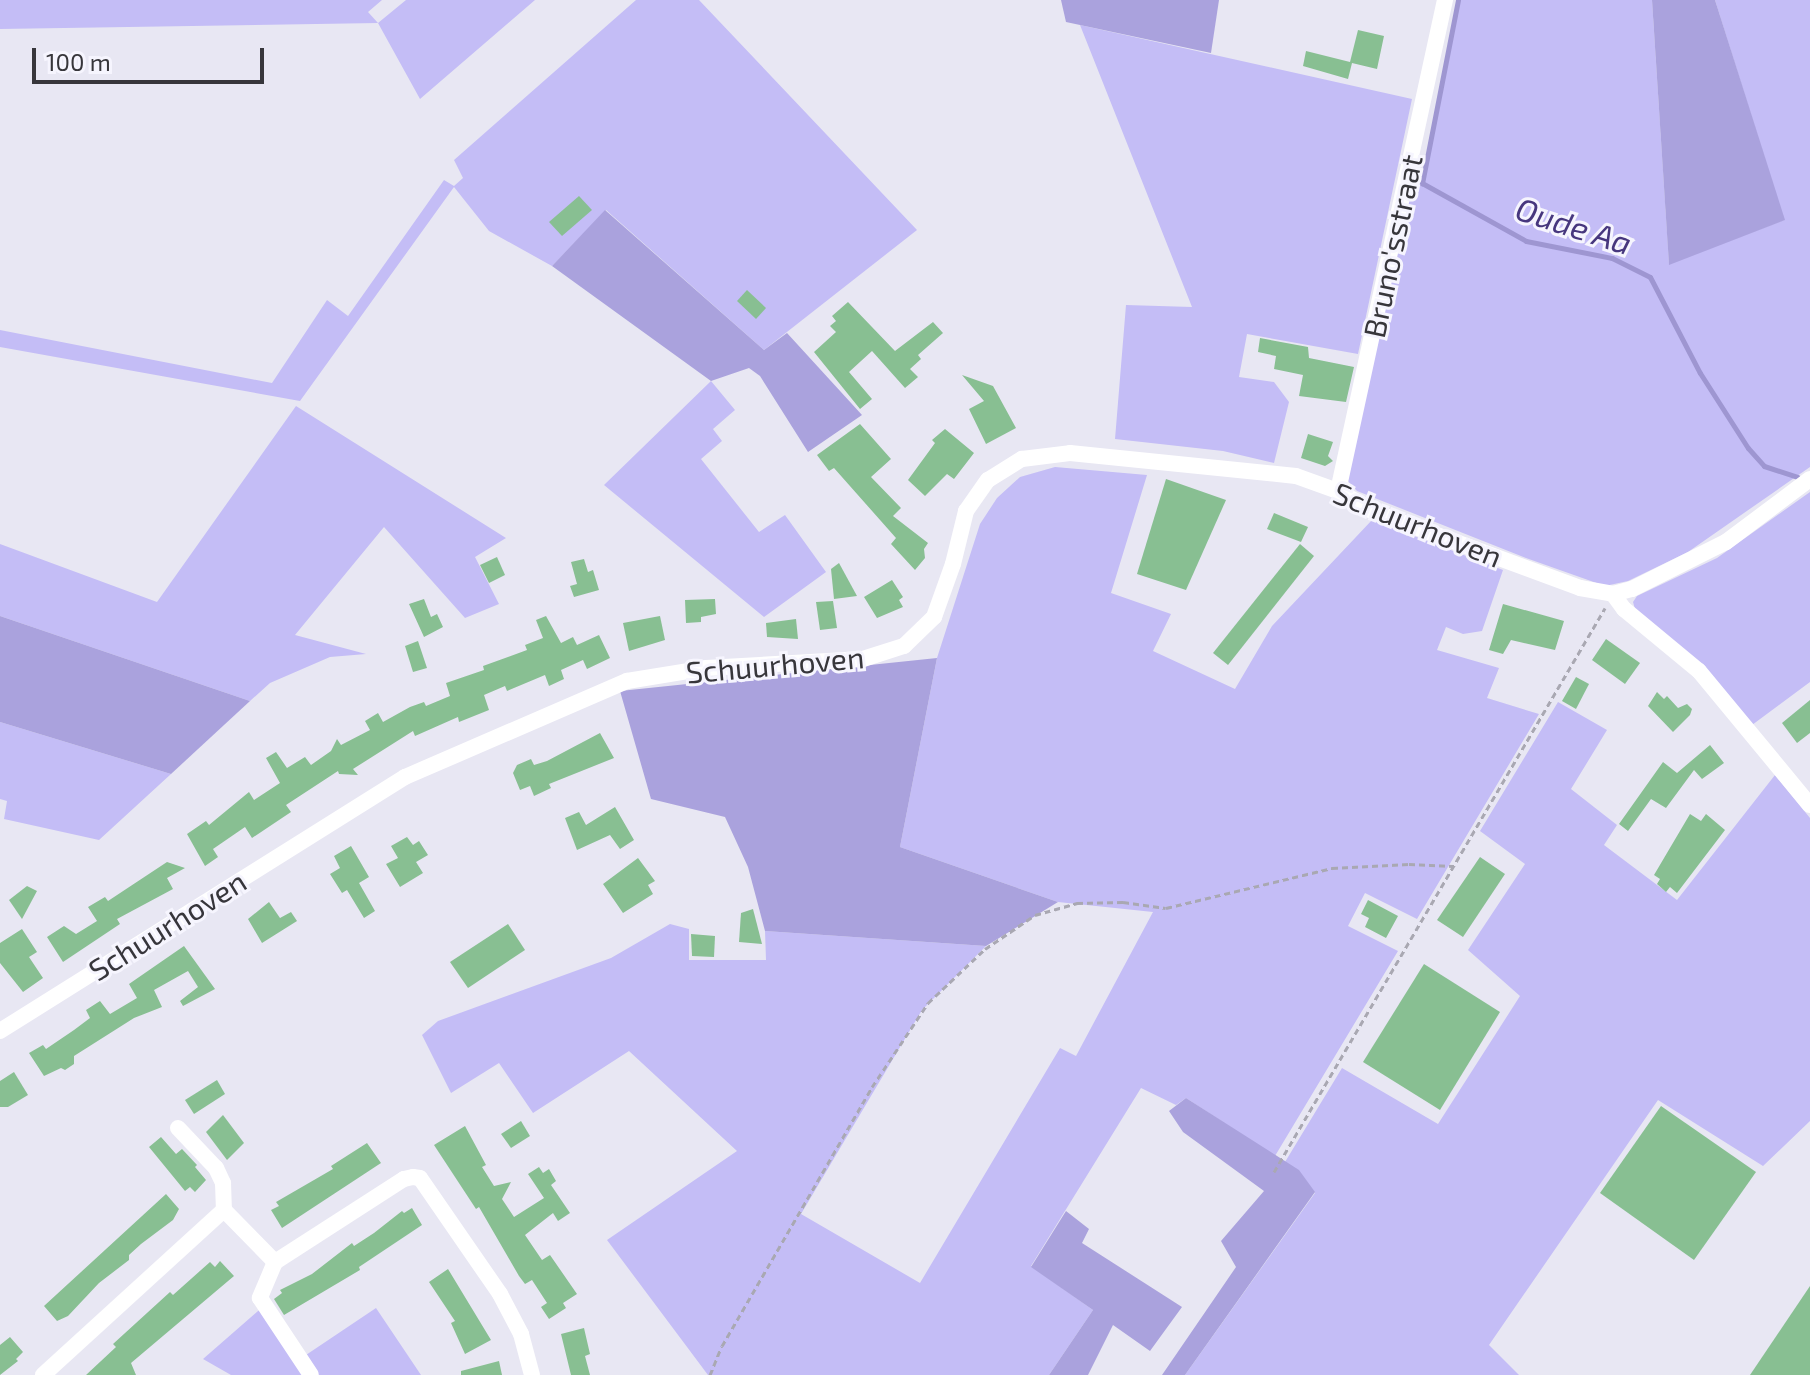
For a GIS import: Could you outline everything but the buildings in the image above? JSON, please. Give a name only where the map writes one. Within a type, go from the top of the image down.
[{"type":"street","name":"Bruno'sstraat","points":[[1338,491],[1445,0]]},
{"type":"street","name":"Schuurhoven","points":[[0,1031],[405,777],[583,699],[640,679],[706,668],[863,659],[904,646],[934,617],[953,564],[966,511],[988,480],[1022,459],[1070,453],[1296,476],[1338,491],[1372,511],[1580,588],[1613,594]]},
{"type":"street","points":[[1810,479],[1726,542],[1632,589],[1613,594],[1624,609],[1699,671],[1810,805]]},
{"type":"street","points":[[178,1128],[216,1168],[223,1183],[224,1210],[275,1262]]},
{"type":"street","points":[[311,1375],[260,1298],[275,1262],[404,1179],[420,1178],[500,1294],[521,1334],[532,1375]]},
{"type":"street","points":[[43,1375],[224,1210]]},
{"type":"path","points":[[1274,1172],[1613,594]]},
{"type":"path","points":[[710,1375],[722,1346],[872,1087],[928,1003],[985,949],[1035,915],[1077,903],[1123,902],[1166,908],[1332,868],[1386,864],[1453,866]]},
{"type":"shaded area","points":[[0,0],[382,0],[368,12],[378,23],[0,29]]},
{"type":"shaded area","points":[[406,0],[535,0],[420,99],[378,23]]},
{"type":"shaded area","points":[[636,0],[699,0],[917,230],[764,350],[606,210],[552,266],[489,231],[454,187],[300,401],[0,347],[0,330],[272,383],[327,300],[348,316],[444,180],[454,186],[463,178],[454,160]]},
{"type":"shaded area","points":[[1061,0],[1219,0],[1211,53],[1066,22]]},
{"type":"shaded area","points":[[1458,0],[1652,0],[1669,264],[1784,220],[1715,0],[1810,0],[1810,467],[1688,552],[1628,581],[1605,586],[1526,558],[1357,491],[1346,479],[1411,187],[1422,183]]},
{"type":"shaded area","points":[[1652,0],[1715,0],[1785,220],[1669,265]]},
{"type":"shaded area","points":[[1080,25],[1412,99],[1358,354],[1247,334],[1239,377],[1274,382],[1289,402],[1274,463],[1223,451],[1115,439],[1126,305],[1192,307]]},
{"type":"shaded area","points":[[605,210],[764,350],[787,333],[862,415],[808,452],[760,376],[749,368],[711,381],[552,266]]},
{"type":"shaded area","points":[[711,381],[735,410],[713,429],[722,441],[701,459],[759,532],[785,515],[826,572],[764,617],[604,485]]},
{"type":"shaded area","points":[[296,406],[506,538],[475,557],[499,604],[465,618],[384,527],[295,635],[366,654],[330,657],[270,683],[250,701],[0,616],[0,544],[157,602]]},
{"type":"shaded area","points":[[1055,467],[1147,475],[1111,593],[1171,614],[1153,651],[1235,689],[1272,626],[1372,520],[1503,570],[1482,631],[1463,634],[1446,627],[1437,650],[1499,668],[1487,698],[1539,714],[1417,919],[1365,893],[1348,926],[1398,951],[1275,1156],[1186,1098],[1176,1105],[1141,1088],[1031,1266],[1093,1310],[1049,1375],[708,1375],[607,1240],[737,1151],[629,1051],[533,1113],[499,1063],[451,1093],[422,1035],[438,1021],[611,958],[670,924],[689,929],[689,960],[766,960],[765,931],[986,946],[922,1010],[801,1214],[920,1283],[1060,1048],[1076,1056],[1153,912],[1058,902],[900,847],[937,658],[980,524],[997,498],[1020,477]]},
{"type":"shaded area","points":[[1810,492],[1810,682],[1752,725],[1706,669],[1635,609],[1633,602],[1637,596],[1717,558]]},
{"type":"shaded area","points":[[0,616],[250,701],[171,774],[0,722]]},
{"type":"shaded area","points":[[937,658],[900,847],[1058,902],[986,946],[765,931],[748,867],[725,817],[651,799],[620,691]]},
{"type":"shaded area","points":[[1558,702],[1607,730],[1571,789],[1617,825],[1604,845],[1677,900],[1775,775],[1810,818],[1810,1121],[1763,1166],[1658,1100],[1489,1345],[1519,1375],[1185,1375],[1315,1193],[1299,1171],[1285,1162],[1342,1068],[1438,1124],[1520,996],[1468,950],[1525,864],[1480,831]]},
{"type":"shaded area","points":[[0,722],[171,774],[99,840],[4,819],[7,801],[0,799]]},
{"type":"shaded area","points":[[1186,1098],[1299,1170],[1315,1192],[1185,1375],[1162,1375],[1236,1267],[1221,1241],[1264,1191],[1183,1132],[1169,1111]]},
{"type":"shaded area","points":[[1066,1211],[1089,1229],[1082,1243],[1182,1307],[1150,1351],[1113,1325],[1088,1375],[1049,1375],[1093,1310],[1031,1267]]},
{"type":"shaded area","points":[[265,1305],[300,1359],[376,1308],[421,1375],[231,1375],[203,1359]]},
{"type":"waterway","name":"Oude Aa","points":[[1458,0],[1422,183],[1526,241],[1612,258],[1650,277],[1700,373],[1748,448],[1764,466],[1797,477]]}]
